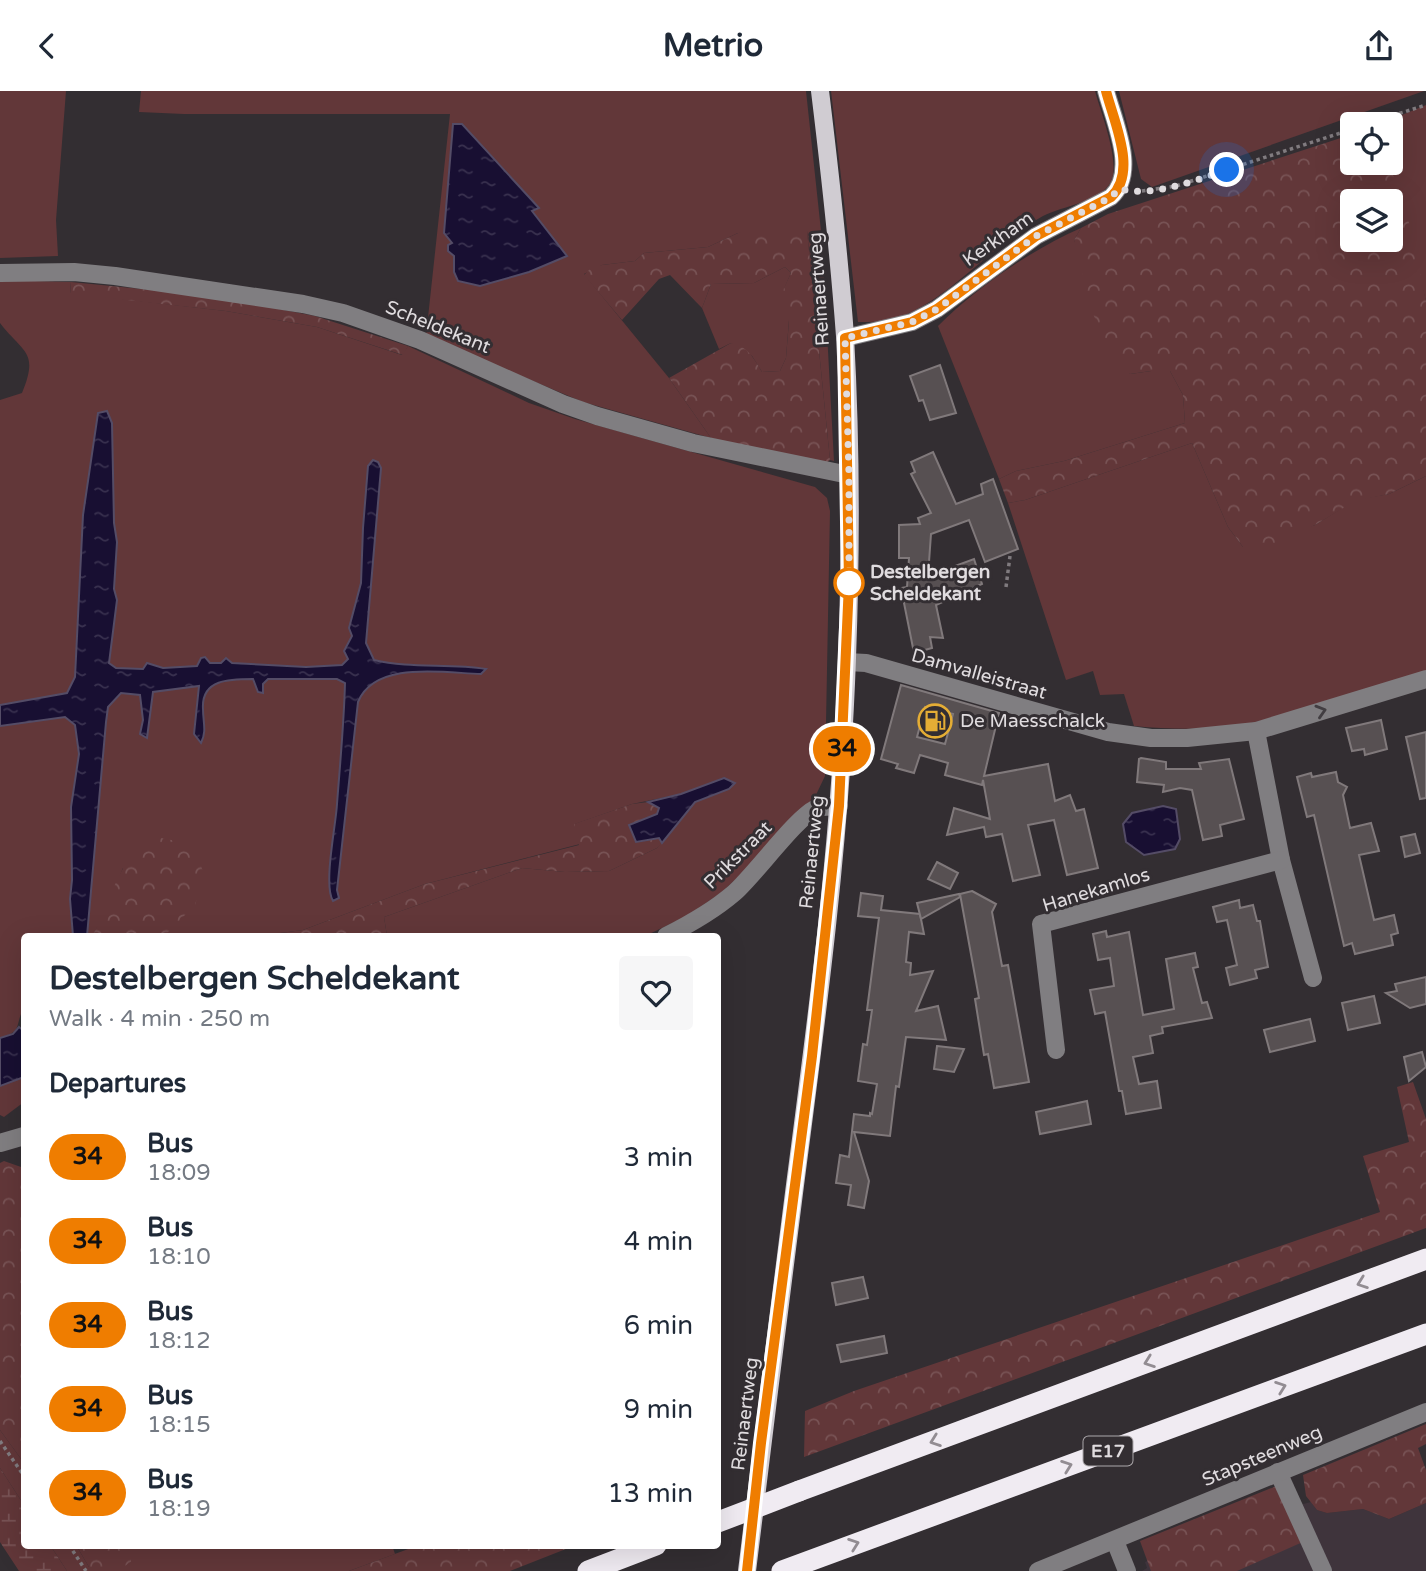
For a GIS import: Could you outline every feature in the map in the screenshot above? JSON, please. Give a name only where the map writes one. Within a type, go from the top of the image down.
[{"type":"highway","points":[[721,1521],[1426,1259]]},
{"type":"highway","name":"E17","points":[[786,1569],[1426,1334]]},
{"type":"highway","points":[[589,1571],[646,1549]]},
{"type":"main road","name":"Reinaertweg","points":[[747,1571],[761,1443],[817,1016],[839,806],[847,662],[849,475],[845,338],[835,218],[820,91]]},
{"type":"street","points":[[1106,91],[1123,155],[1124,173],[1119,189]]},
{"type":"street","name":"Kerkham","points":[[845,338],[912,322],[929,313],[1036,236],[1111,197],[1119,189]]},
{"type":"street","name":"Scheldekant","points":[[0,273],[74,272],[115,276],[291,302],[343,313],[420,340],[563,404],[597,416],[693,443],[849,475]]},
{"type":"street","name":"Damvalleistraat","points":[[847,662],[866,663],[1108,732],[1151,738],[1187,738],[1256,731],[1426,679]]},
{"type":"street","points":[[1256,731],[1281,860],[1313,978]]},
{"type":"street","name":"Prikstraat","points":[[672,933],[705,915],[734,893],[755,874],[802,820],[816,809],[839,806]]},
{"type":"street","name":"Hanekamlos","points":[[1056,1050],[1041,924],[1281,860]]},
{"type":"street","points":[[0,1143],[21,1137]]},
{"type":"street","name":"Stapsteenweg","points":[[1038,1571],[1426,1412]]},
{"type":"street","points":[[1278,1472],[1323,1571]]},
{"type":"street","points":[[1115,1541],[1127,1571]]},
{"type":"path","points":[[1403,112],[1426,105]]},
{"type":"path","points":[[1119,189],[1137,193],[1176,187],[1340,133]]},
{"type":"path","points":[[1006,587],[1010,556]]},
{"type":"path","points":[[0,1441],[21,1472]]},
{"type":"path","points":[[72,1549],[86,1571]]},
{"type":"shaded area","points":[[1311,1502],[1317,1510],[1327,1513],[1363,1509],[1389,1519],[1426,1503],[1426,1571],[1142,1571],[1147,1568],[1145,1562],[1267,1513]]},
{"type":"green space","points":[[0,91],[66,91],[56,220],[58,256],[0,258]]},
{"type":"green space","points":[[141,91],[806,91],[822,240],[834,461],[830,460],[807,231],[738,233],[708,247],[644,253],[635,261],[602,265],[584,274],[669,378],[711,438],[583,402],[426,336],[450,114],[139,112]]},
{"type":"green space","points":[[831,91],[1095,91],[1111,148],[1114,170],[1112,179],[1101,193],[1092,198],[1043,216],[1025,227],[938,297],[919,308],[890,320],[858,322]]},
{"type":"green space","points":[[1119,91],[1424,91],[1364,112],[1340,112],[1340,121],[1152,187],[1141,179]]},
{"type":"green space","points":[[1426,105],[1426,301],[1403,215],[1403,189],[1396,189],[1392,175],[1403,175],[1403,114]]},
{"type":"green space","points":[[1340,138],[1340,175],[1393,175],[1398,189],[1340,189],[1340,252],[1403,252],[1403,205],[1426,301],[1426,476],[1389,494],[1355,501],[1315,525],[1267,547],[1243,547],[1228,527],[1192,443],[1025,500],[1008,503],[999,479],[1016,471],[1064,461],[1185,423],[1183,395],[1170,371],[1130,374],[1114,360],[1093,314],[1074,240],[1081,228],[1108,214]]},
{"type":"green space","points":[[757,227],[807,231],[830,460],[824,465],[711,438],[669,378],[731,343],[746,350],[762,372],[780,371],[786,358],[789,321],[781,307],[784,288],[791,273],[785,267],[754,283],[711,284],[702,308],[670,275],[659,279],[622,320],[584,275],[591,268],[635,261],[644,253],[708,247]]},
{"type":"green space","points":[[1081,228],[1074,240],[1130,374],[1170,371],[1183,395],[1185,423],[1064,461],[1016,471],[999,479],[938,326],[970,297],[1005,271],[1043,247]]},
{"type":"green space","points":[[785,267],[791,273],[784,289],[789,320],[786,358],[780,371],[762,372],[752,356],[731,343],[719,349],[702,308],[711,284],[754,283]]},
{"type":"green space","points":[[0,280],[71,282],[70,293],[226,311],[317,327],[402,355],[408,346],[529,403],[575,419],[815,487],[827,498],[830,511],[825,776],[815,797],[771,846],[722,892],[687,916],[651,933],[387,933],[384,917],[522,868],[565,872],[609,871],[657,848],[695,802],[729,789],[734,782],[724,778],[681,794],[632,804],[575,824],[580,844],[425,884],[303,930],[280,933],[162,933],[123,868],[103,918],[94,933],[21,933],[21,1014],[16,1030],[0,1038],[0,400],[22,393],[29,361],[22,348],[0,323]]},
{"type":"green space","points":[[71,282],[212,296],[315,316],[408,346],[403,355],[317,327],[226,311],[70,294]]},
{"type":"green space","points":[[1192,443],[1228,527],[1243,547],[1315,525],[1355,500],[1389,494],[1426,476],[1426,671],[1264,720],[1199,729],[1134,726],[1124,694],[1100,695],[1093,671],[1066,680],[1008,503],[1025,500]]},
{"type":"green space","points":[[648,802],[659,808],[657,814],[629,826],[651,838],[659,838],[662,843],[609,871],[565,872],[522,868],[384,917],[387,933],[280,933],[303,930],[425,884],[579,845],[574,824],[632,804]]},
{"type":"green space","points":[[161,838],[181,842],[198,858],[204,874],[195,905],[167,933],[94,933],[124,866],[140,847]]},
{"type":"green space","points":[[21,1078],[21,1104],[4,1117],[0,1115],[0,1086]]},
{"type":"green space","points":[[1413,1082],[1426,1119],[1426,1228],[804,1457],[805,1411],[854,1391],[1380,1212],[1363,1156],[1409,1142],[1397,1087]]},
{"type":"green space","points":[[4,1161],[21,1167],[21,1459],[0,1430],[0,1163]]},
{"type":"green space","points":[[1426,1424],[1426,1444],[1418,1448],[1426,1470],[1426,1503],[1389,1519],[1363,1509],[1327,1513],[1317,1510],[1306,1496],[1303,1475]]},
{"type":"green space","points":[[0,1430],[21,1459],[21,1500],[0,1468]]},
{"type":"green space","points":[[0,1468],[21,1500],[21,1549],[53,1549],[67,1571],[19,1571],[0,1542]]},
{"type":"green space","points":[[1279,1485],[1305,1541],[1237,1571],[1151,1571],[1140,1541]]},
{"type":"green space","points":[[53,1549],[78,1549],[89,1567],[131,1562],[131,1549],[393,1549],[395,1554],[349,1571],[67,1571]]},
{"type":"green space","points":[[78,1549],[131,1549],[131,1562],[117,1571],[89,1567]]},
{"type":"green space","points":[[408,1549],[566,1549],[510,1571],[349,1571]]},
{"type":"water","points":[[453,124],[462,124],[539,208],[532,211],[567,256],[529,272],[480,286],[458,281],[454,272],[454,256],[448,251],[448,245],[452,243],[444,233]]},
{"type":"water","points":[[107,411],[112,423],[114,523],[117,542],[114,589],[117,600],[109,663],[116,668],[143,669],[147,663],[163,668],[197,666],[201,658],[205,657],[210,663],[221,663],[226,658],[232,663],[306,667],[342,665],[348,659],[344,651],[352,636],[349,628],[361,583],[368,466],[373,460],[378,462],[381,468],[366,643],[374,660],[486,669],[481,674],[430,671],[395,674],[379,680],[367,689],[358,702],[337,890],[339,898],[333,901],[329,882],[345,683],[337,679],[268,679],[263,684],[263,693],[258,692],[253,679],[235,679],[219,683],[212,686],[204,699],[204,730],[201,743],[194,734],[199,686],[153,692],[147,738],[140,734],[143,720],[140,695],[121,693],[108,707],[87,933],[73,933],[70,899],[71,807],[79,754],[75,725],[65,717],[0,726],[0,705],[67,693],[75,677],[83,515],[98,413]]},
{"type":"water","points":[[724,778],[735,783],[729,789],[695,802],[662,843],[659,838],[636,842],[629,825],[657,814],[659,808],[648,802],[681,794]]},
{"type":"water","points":[[1163,806],[1176,809],[1180,839],[1175,849],[1144,855],[1126,842],[1123,824],[1132,813]]},
{"type":"water","points":[[19,1027],[21,1029],[21,1078],[0,1086],[0,1038],[13,1034]]},
{"type":"building","points":[[940,365],[956,413],[930,420],[923,400],[919,401],[910,376]]},
{"type":"building","points":[[933,452],[956,504],[983,494],[981,484],[993,479],[1018,549],[985,562],[969,520],[931,534],[928,576],[974,559],[982,584],[936,605],[943,638],[930,637],[932,648],[914,653],[901,588],[907,587],[909,558],[899,558],[899,525],[920,524],[918,518],[931,513],[911,474],[915,472],[911,462]]},
{"type":"building","points":[[901,685],[999,713],[984,776],[1048,764],[1055,801],[1070,795],[1076,811],[1084,809],[1098,868],[1067,875],[1054,820],[1028,825],[1040,875],[1013,881],[1002,834],[986,837],[984,827],[947,835],[954,808],[990,819],[983,780],[982,785],[945,775],[948,763],[920,755],[914,773],[896,768],[898,764],[881,759]],"holes":[[[925,707],[953,714],[945,744],[917,737]]]},
{"type":"building","points":[[1381,720],[1387,749],[1365,755],[1364,749],[1352,751],[1346,728]]},
{"type":"building","points":[[1426,732],[1426,798],[1420,799],[1406,737]]},
{"type":"building","points":[[1141,758],[1166,762],[1166,769],[1201,769],[1199,763],[1229,759],[1244,819],[1220,825],[1222,836],[1203,840],[1192,790],[1180,788],[1163,792],[1164,785],[1137,782]]},
{"type":"building","points":[[1336,772],[1338,782],[1347,787],[1343,795],[1350,828],[1371,823],[1379,851],[1359,855],[1374,920],[1394,915],[1398,933],[1391,935],[1393,945],[1355,954],[1352,943],[1344,946],[1314,815],[1307,817],[1297,777],[1311,773],[1312,777]]},
{"type":"building","points":[[1415,834],[1420,853],[1405,857],[1401,837]]},
{"type":"building","points":[[937,862],[958,873],[950,889],[928,879]]},
{"type":"building","points":[[972,891],[996,904],[992,912],[1002,966],[1008,965],[1029,1082],[994,1088],[988,1054],[984,1055],[975,999],[979,998],[960,894]]},
{"type":"building","points":[[861,893],[883,896],[881,910],[920,914],[924,934],[909,932],[906,962],[911,963],[910,975],[933,971],[916,1011],[938,1006],[946,1040],[906,1037],[890,1136],[854,1132],[869,1181],[864,1208],[848,1205],[851,1185],[836,1183],[840,1155],[849,1157],[854,1114],[872,1114],[877,1084],[858,1081],[863,1044],[867,1045],[872,1010],[867,1010],[879,918],[858,916]]},
{"type":"building","points":[[959,894],[960,897],[921,919],[917,903]]},
{"type":"building","points":[[1239,900],[1240,908],[1253,905],[1257,921],[1260,921],[1268,967],[1255,970],[1257,978],[1230,985],[1226,968],[1237,965],[1227,920],[1217,922],[1213,907]]},
{"type":"building","points":[[1106,931],[1107,937],[1129,932],[1143,1015],[1174,1009],[1166,959],[1195,953],[1198,967],[1193,968],[1202,1003],[1207,1002],[1212,1018],[1162,1027],[1163,1033],[1150,1036],[1153,1053],[1133,1057],[1139,1084],[1157,1081],[1161,1108],[1126,1114],[1122,1091],[1119,1091],[1105,1012],[1095,1014],[1090,990],[1114,986],[1110,958],[1098,960],[1093,934]]},
{"type":"building","points":[[1426,977],[1426,1004],[1410,1008],[1386,993],[1397,991],[1395,984]]},
{"type":"building","points":[[1374,996],[1380,1023],[1348,1030],[1342,1003]]},
{"type":"building","points":[[1310,1019],[1315,1041],[1270,1052],[1264,1030]]},
{"type":"building","points":[[937,1046],[964,1049],[954,1072],[934,1069]]},
{"type":"building","points":[[1422,1052],[1426,1067],[1409,1081],[1404,1057]]},
{"type":"building","points":[[1087,1101],[1091,1124],[1040,1134],[1036,1112]]},
{"type":"building","points":[[863,1277],[868,1298],[836,1305],[832,1283]]},
{"type":"building","points":[[884,1336],[887,1353],[841,1362],[837,1345]]},
{"type":"bus line","name":"34","points":[[747,1571],[761,1443],[812,1056],[839,806],[849,583],[845,338],[912,322],[937,309],[1036,236],[1111,197],[1119,189],[1124,173],[1123,155],[1106,91]]},
{"type":"place","name":"Destelbergen Scheldekant","points":[[849,583]]},
{"type":"place","name":"De Maesschalck","points":[[935,721]]},
{"type":"route","points":[[849,583],[845,338],[912,322],[937,309],[1036,236],[1111,197],[1119,189],[1137,193],[1176,187],[1227,170]]}]
